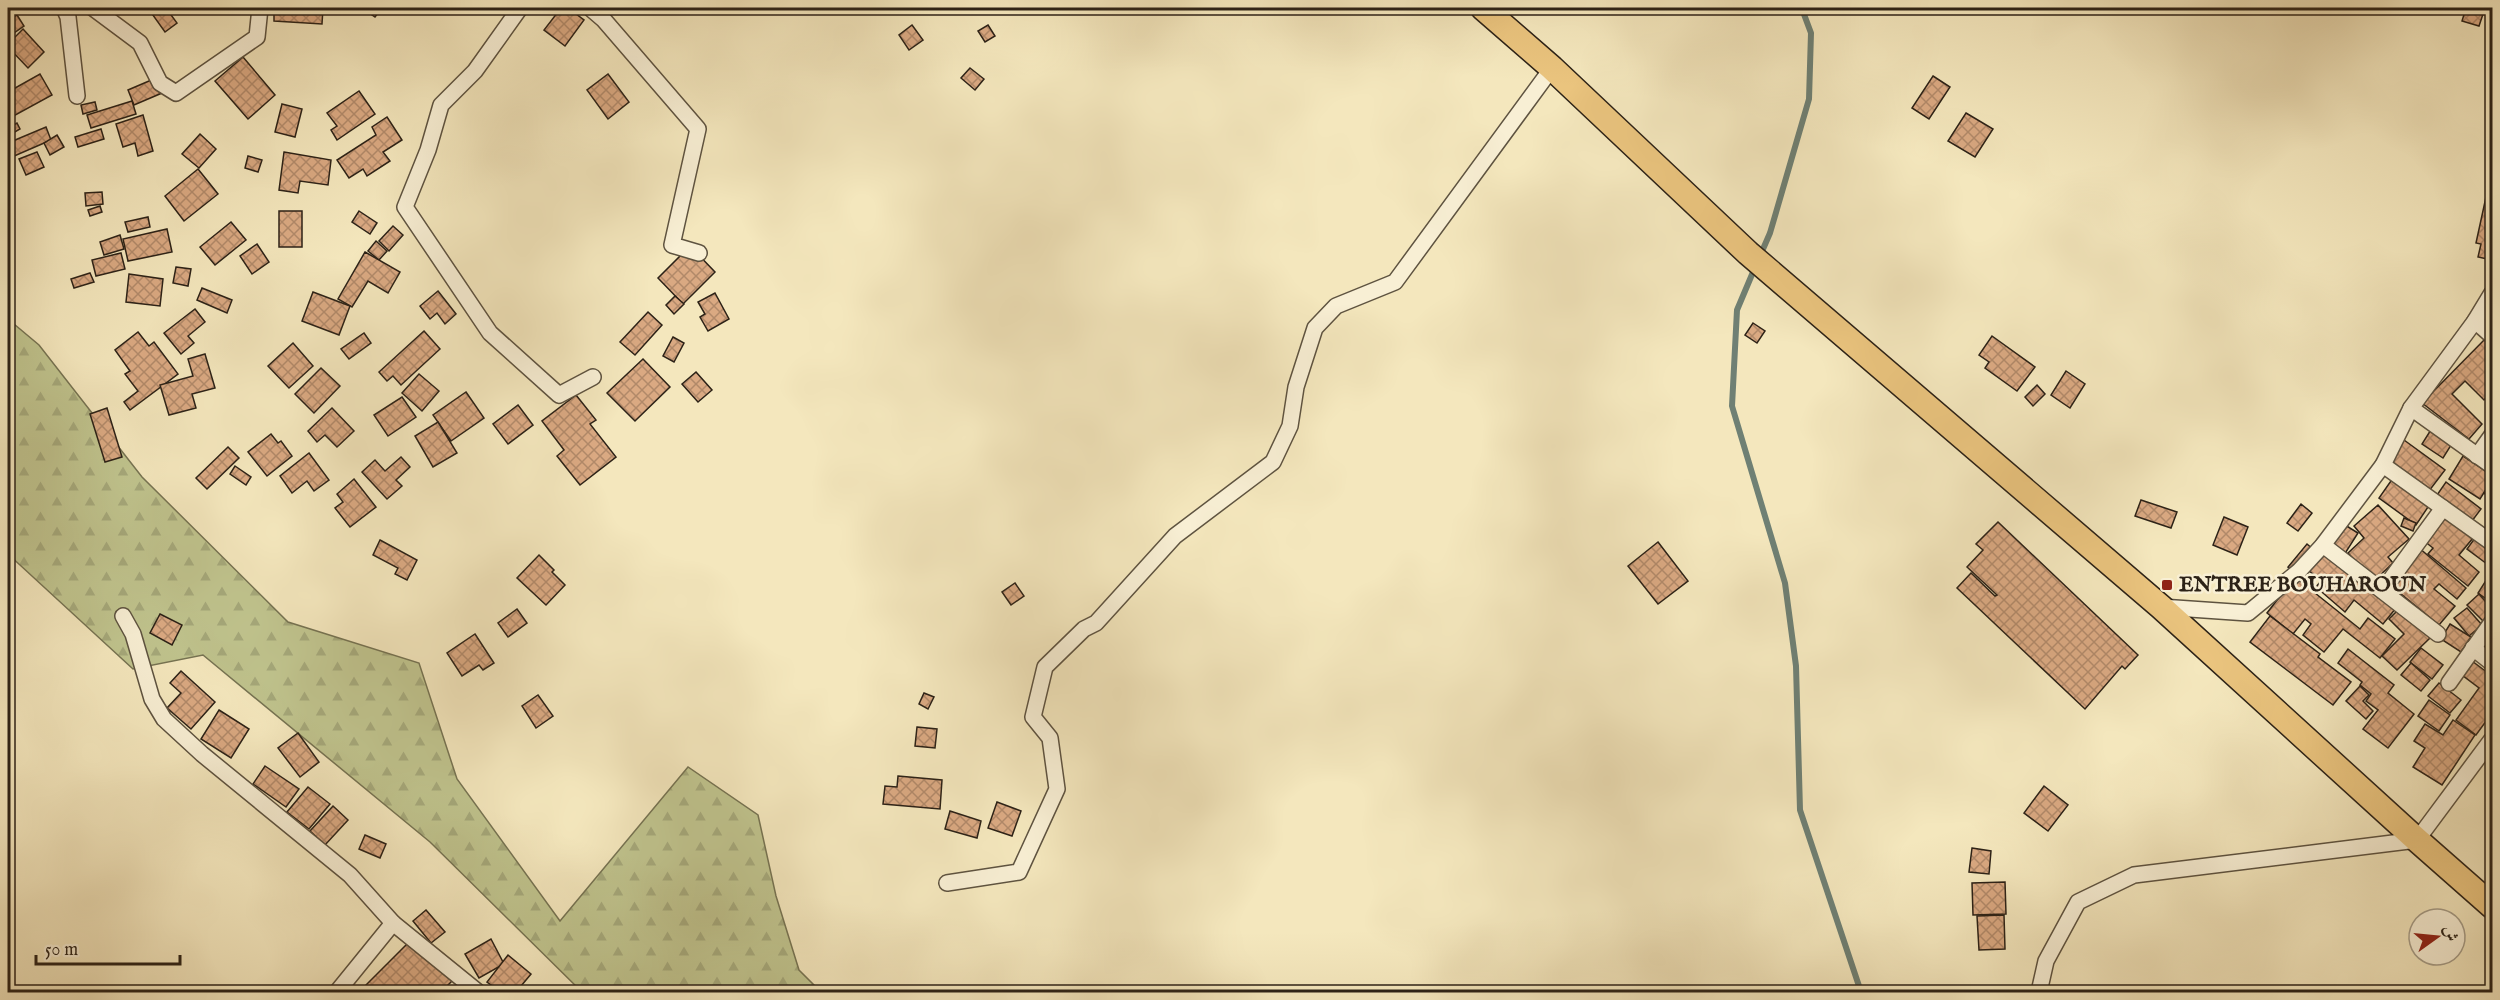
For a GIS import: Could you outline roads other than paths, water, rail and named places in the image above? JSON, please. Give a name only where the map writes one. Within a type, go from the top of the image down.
[{"type":"main road","points":[[1483,8],[1552,68],[1748,252],[2161,607],[2417,840],[2493,906]]},
{"type":"street","points":[[64,8],[68,17],[77,96]]},
{"type":"street","points":[[93,8],[140,43],[159,83],[176,93],[257,37],[260,8]]},
{"type":"street","points":[[520,8],[475,72],[441,105],[428,150],[405,207],[490,333],[559,395],[593,377]]},
{"type":"street","points":[[590,8],[604,20],[698,129],[672,244],[699,253]]},
{"type":"street","points":[[947,883],[1019,872],[1057,789],[1050,738],[1033,717],[1045,667],[1084,629],[1096,624],[1175,536],[1273,462],[1290,426],[1296,387],[1315,328],[1336,306],[1395,282],[1552,68]]},
{"type":"street","points":[[2161,607],[2248,613],[2299,571],[2323,545],[2383,465],[2411,408],[2493,293]]},
{"type":"street","points":[[2475,321],[2493,336]]},
{"type":"street","points":[[2411,408],[2493,466]]},
{"type":"street","points":[[2477,456],[2493,435]]},
{"type":"street","points":[[2383,465],[2493,543]]},
{"type":"street","points":[[2383,590],[2443,508]]},
{"type":"street","points":[[2323,545],[2438,634]]},
{"type":"street","points":[[123,616],[133,634],[152,699],[164,719],[202,754],[350,875],[393,923],[478,993]]},
{"type":"street","points":[[2449,683],[2493,621]]},
{"type":"street","points":[[2473,648],[2493,663]]},
{"type":"street","points":[[2039,993],[2046,961],[2078,902],[2134,875],[2417,840],[2493,739]]},
{"type":"street","points":[[337,993],[393,923]]},
{"type":"waterway","points":[[1760,256],[1770,233],[1809,99],[1811,33],[1802,9],[1792,8]]},
{"type":"waterway","points":[[1756,265],[1737,310],[1732,406],[1785,583],[1796,666],[1800,810],[1861,992]]},
{"type":"place","name":"ENTREE BOUHAROUN","points":[[2167,585]]}]
